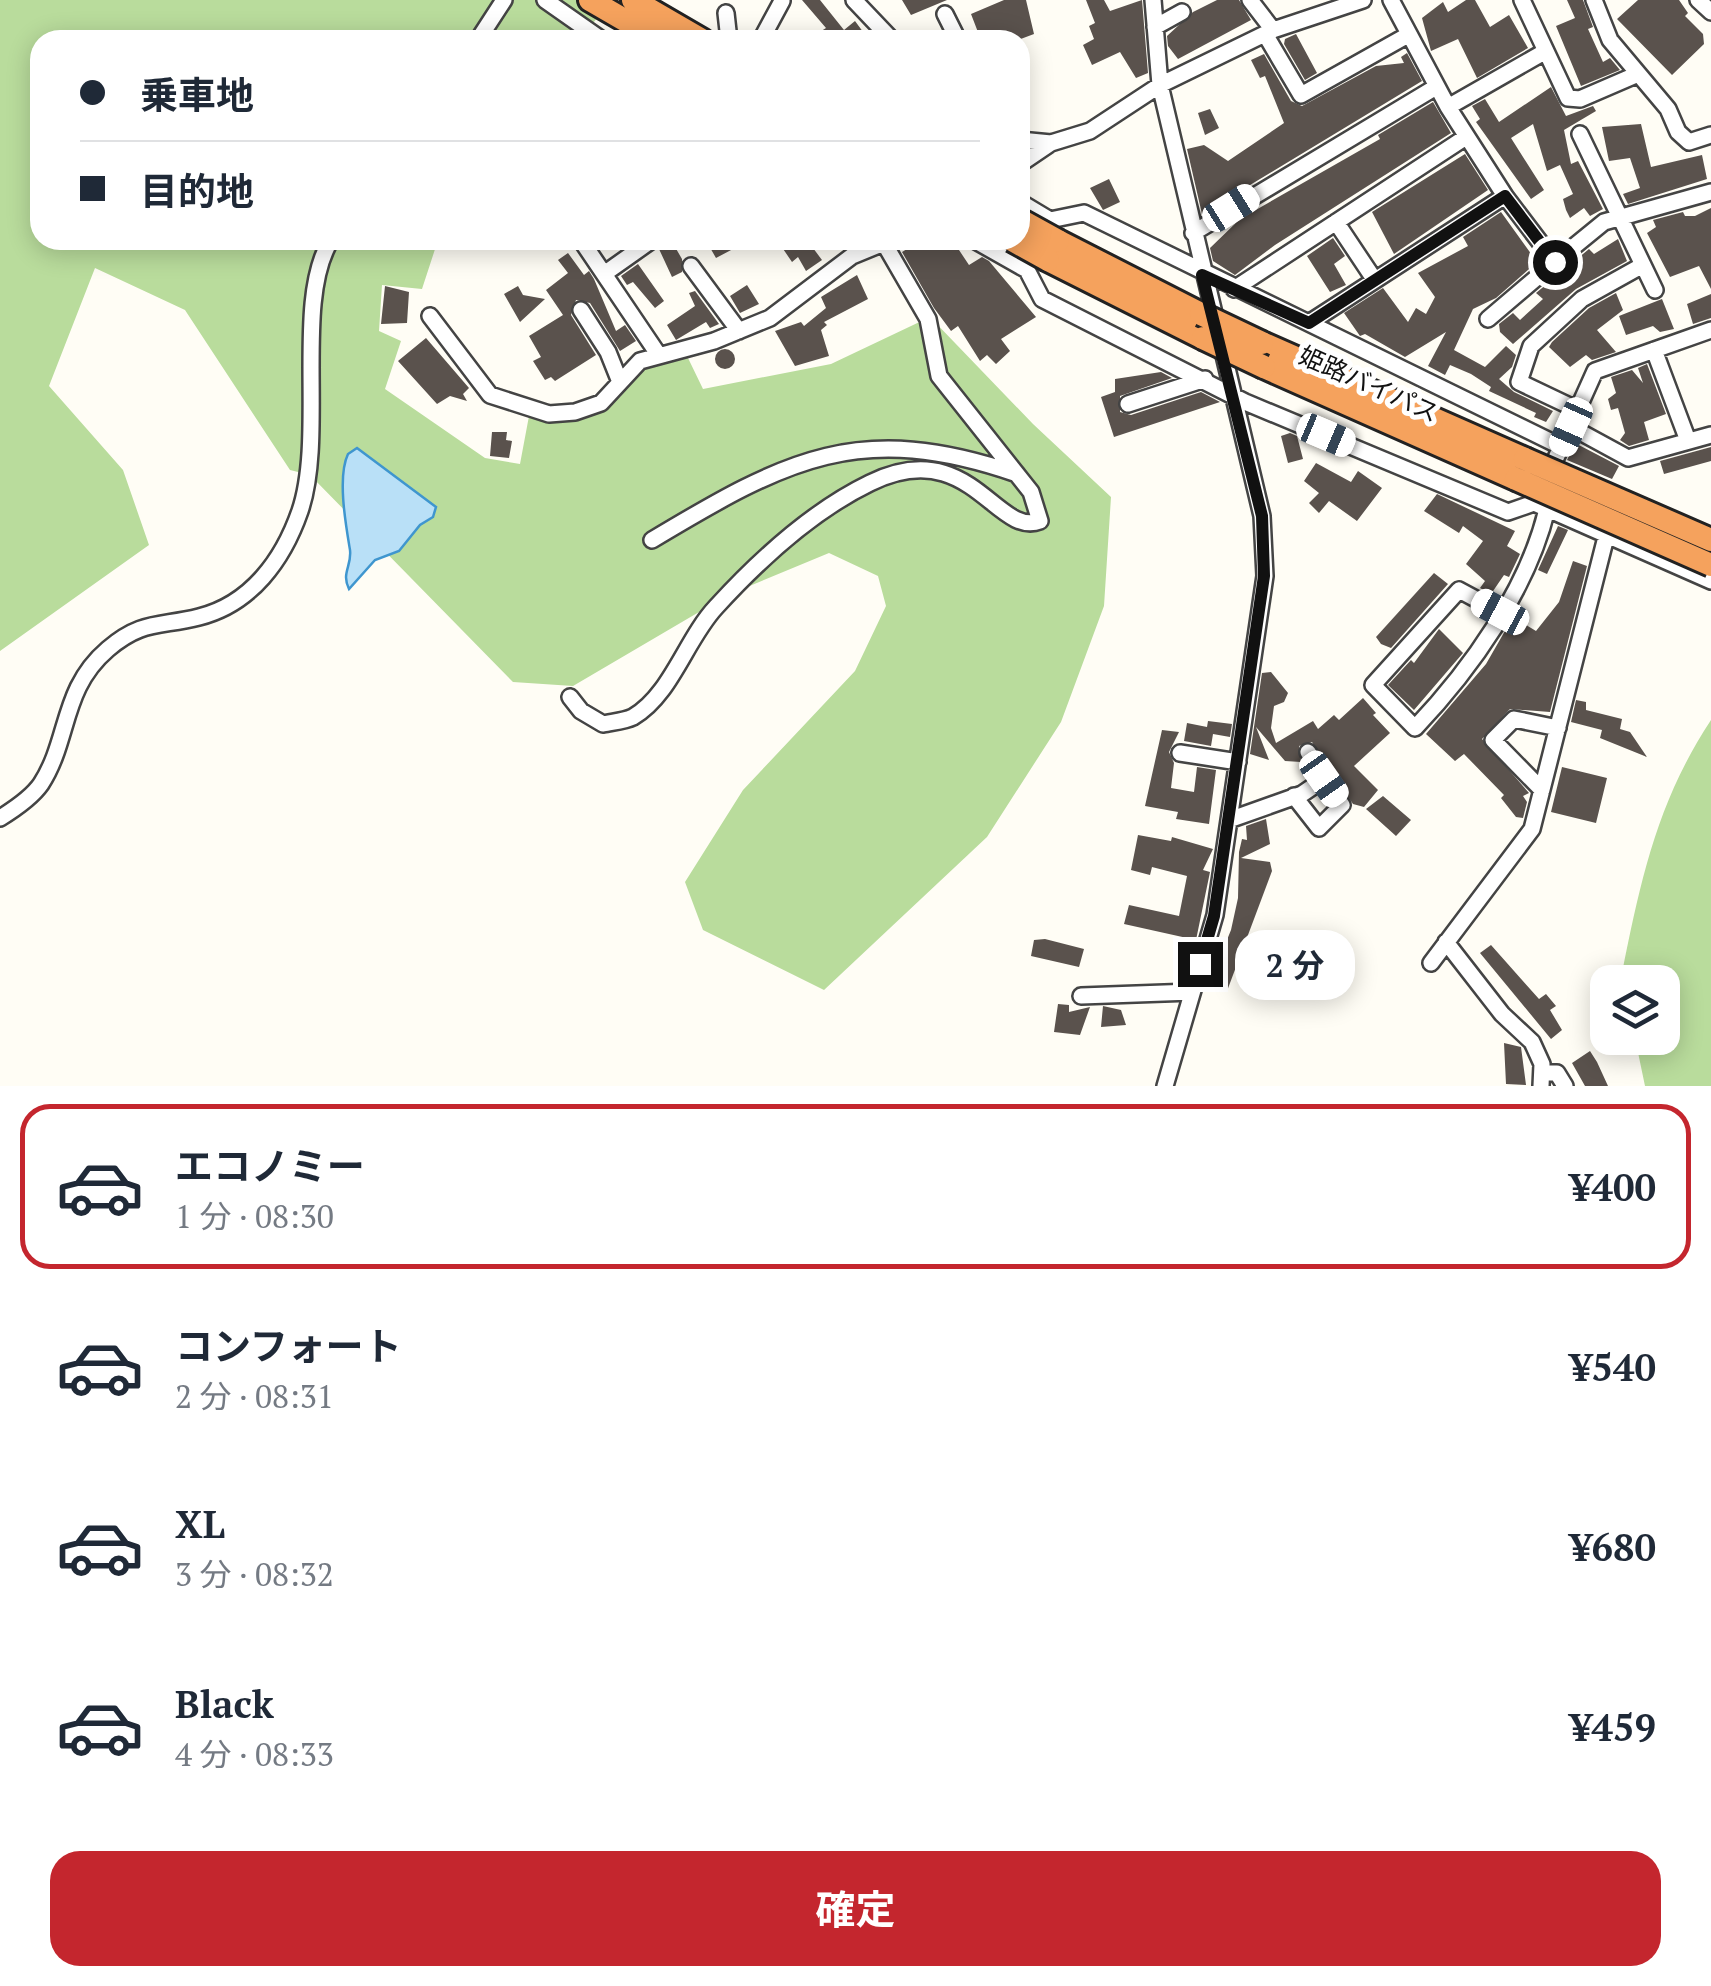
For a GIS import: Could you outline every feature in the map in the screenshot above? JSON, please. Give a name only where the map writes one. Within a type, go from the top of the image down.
[{"type":"highway","points":[[590,0],[642,30]]},
{"type":"highway","points":[[632,0],[684,30]]},
{"type":"highway","name":"姫路バイパス","points":[[1030,231],[1046,248],[1203,338],[1264,367],[1711,540]]},
{"type":"highway","name":"姫路バイパス","points":[[1030,244],[1262,342],[1711,565]]},
{"type":"street","points":[[484,30],[504,0]]},
{"type":"street","points":[[546,0],[588,30]]},
{"type":"street","points":[[854,0],[882,30]]},
{"type":"street","points":[[1153,0],[1160,86],[1262,516],[1264,576],[1214,916],[1164,1086]]},
{"type":"street","points":[[1250,0],[1300,95],[1408,34]]},
{"type":"street","points":[[1030,157],[1051,143],[1090,131],[1160,86],[1269,32],[1363,0]]},
{"type":"street","points":[[1391,0],[1466,137],[1555,262]]},
{"type":"street","points":[[1522,0],[1568,98],[1580,99],[1638,74]]},
{"type":"street","points":[[1594,0],[1610,40],[1688,142],[1711,135]]},
{"type":"street","points":[[1698,0],[1711,12]]},
{"type":"street","points":[[766,30],[782,1]]},
{"type":"street","points":[[1155,27],[1182,12]]},
{"type":"street","points":[[726,13],[728,30]]},
{"type":"street","points":[[945,14],[953,30]]},
{"type":"street","points":[[1448,108],[1546,51]]},
{"type":"street","points":[[1193,233],[1436,86]]},
{"type":"street","points":[[1580,134],[1656,290]]},
{"type":"street","points":[[1234,289],[1466,137]]},
{"type":"street","points":[[1030,141],[1051,143]]},
{"type":"street","points":[[1488,319],[1604,222],[1711,192]]},
{"type":"street","points":[[1309,323],[1505,196]]},
{"type":"street","points":[[1030,246],[1046,248],[1084,213],[1202,275],[1562,447]]},
{"type":"street","points":[[1030,220],[1046,248],[1042,300],[1205,378],[1245,402],[1508,512],[1541,506],[1711,581]]},
{"type":"street","points":[[1336,222],[1374,279]]},
{"type":"street","points":[[0,818],[40,786],[80,680],[104,652],[133,630],[155,622],[197,618],[224,608],[250,591],[280,557],[301,508],[314,413],[312,334],[316,285],[328,250]]},
{"type":"street","points":[[588,250],[658,354]]},
{"type":"street","points":[[604,274],[638,250]]},
{"type":"street","points":[[430,316],[490,395],[550,414],[575,412],[601,403],[640,361],[770,318],[852,256],[867,250]]},
{"type":"street","points":[[570,697],[581,711],[604,724],[632,718],[658,692],[714,610],[771,552],[874,480],[939,469],[984,493],[1010,519],[1029,525],[1040,520],[1017,474],[938,376],[928,319],[892,250]]},
{"type":"street","points":[[1578,410],[1519,382],[1531,346],[1582,299],[1643,265]]},
{"type":"street","points":[[691,275],[739,331]]},
{"type":"street","points":[[581,310],[608,352],[620,382]]},
{"type":"street","points":[[1500,612],[1459,590],[1373,685],[1415,728],[1461,680],[1538,550],[1541,506],[1595,370],[1711,330]]},
{"type":"street","points":[[1654,350],[1687,438]]},
{"type":"street","points":[[1128,404],[1205,378]]},
{"type":"street","points":[[1571,427],[1628,458],[1687,438],[1711,435]]},
{"type":"street","points":[[652,540],[739,488],[807,459],[852,450],[902,446],[965,456],[1017,474]]},
{"type":"street","points":[[1430,963],[1532,829],[1607,534]]},
{"type":"street","points":[[1542,790],[1493,740],[1514,719],[1558,728]]},
{"type":"street","points":[[1294,796],[1319,828],[1342,805],[1308,752]]},
{"type":"street","points":[[1180,753],[1238,762]]},
{"type":"street","points":[[1230,820],[1294,796],[1324,779]]},
{"type":"street","points":[[1446,942],[1502,1014],[1532,1042],[1542,1080],[1557,1073],[1565,1086]]},
{"type":"street","points":[[1081,996],[1192,992]]},
{"type":"green space","points":[[0,0],[612,0],[587,30],[30,30],[30,250],[435,250],[422,289],[382,285],[379,331],[401,341],[385,389],[485,458],[520,464],[529,416],[575,420],[620,397],[645,367],[688,358],[703,389],[831,364],[930,317],[1033,424],[1111,497],[1104,606],[1061,722],[987,837],[824,990],[703,930],[685,882],[743,790],[855,671],[886,606],[878,576],[829,553],[728,595],[573,686],[513,682],[310,475],[290,470],[185,310],[95,268],[49,386],[123,470],[149,545],[0,651]]},
{"type":"green space","points":[[1711,720],[1711,1086],[1645,1086],[1639,1055],[1680,1055],[1680,965],[1624,965],[1653,842],[1692,751]]},
{"type":"water","points":[[357,448],[436,507],[433,517],[420,525],[399,551],[375,560],[349,589],[346,578],[350,550],[343,475],[348,454]]},
{"type":"building","points":[[802,0],[820,0],[844,30],[823,30],[826,28]]},
{"type":"building","points":[[902,0],[947,0],[911,15]]},
{"type":"building","points":[[1004,0],[1026,0],[1034,34],[1030,36],[1030,30],[977,30],[971,14]]},
{"type":"building","points":[[1086,0],[1104,0],[1110,11],[1142,0],[1148,73],[1136,78],[1120,52],[1092,65],[1083,45],[1094,39],[1089,26],[1095,23]]},
{"type":"building","points":[[1217,0],[1239,0],[1251,20],[1178,59],[1168,46],[1167,36],[1193,12]]},
{"type":"building","points":[[1466,0],[1475,0],[1490,27],[1509,15],[1528,48],[1477,78],[1458,39],[1431,51],[1422,18],[1443,2],[1448,12]]},
{"type":"building","points":[[1567,0],[1583,0],[1593,27],[1588,29],[1603,62],[1610,58],[1620,70],[1581,86],[1556,26],[1575,18]]},
{"type":"building","points":[[1638,0],[1679,0],[1688,13],[1685,16],[1703,34],[1704,44],[1672,75],[1617,19]]},
{"type":"building","points":[[855,21],[862,30],[844,30]]},
{"type":"building","points":[[1296,34],[1317,73],[1305,80],[1284,44],[1285,39]]},
{"type":"building","points":[[1407,53],[1422,81],[1202,214],[1187,149],[1204,145],[1228,161],[1284,123],[1265,76],[1260,78],[1251,60],[1264,54],[1291,101],[1302,106],[1376,66],[1404,63],[1401,57]]},
{"type":"building","points":[[1551,87],[1566,116],[1593,106],[1596,111],[1564,130],[1571,164],[1578,161],[1603,209],[1590,216],[1584,208],[1570,218],[1563,199],[1573,194],[1560,165],[1547,171],[1533,124],[1511,138],[1544,190],[1531,199],[1476,122],[1480,119],[1472,106],[1485,99],[1499,122]]},
{"type":"building","points":[[1433,102],[1451,133],[1275,245],[1235,275],[1213,261],[1210,248],[1240,219],[1380,139],[1378,135]]},
{"type":"building","points":[[1210,109],[1219,128],[1205,135],[1198,113]]},
{"type":"building","points":[[1641,124],[1651,167],[1702,155],[1707,179],[1628,204],[1623,194],[1640,188],[1630,158],[1609,161],[1602,127]]},
{"type":"building","points":[[1465,154],[1488,190],[1394,254],[1372,212]]},
{"type":"building","points":[[1109,179],[1120,202],[1103,210],[1090,188]]},
{"type":"building","points":[[1711,208],[1711,289],[1699,266],[1670,277],[1647,233],[1656,227],[1653,220],[1683,212],[1685,216],[1695,216]]},
{"type":"building","points":[[1501,212],[1537,262],[1496,298],[1473,309],[1454,350],[1485,367],[1506,346],[1516,355],[1512,367],[1499,379],[1514,392],[1553,411],[1546,422],[1534,417],[1536,413],[1489,391],[1491,387],[1471,374],[1450,365],[1445,375],[1428,366],[1446,332],[1405,357],[1365,334],[1360,336],[1344,313],[1383,288],[1408,322],[1416,308],[1426,314],[1435,297],[1418,273],[1468,246],[1463,237]]},
{"type":"building","points":[[1333,238],[1345,256],[1334,264],[1346,285],[1330,292],[1307,256]]},
{"type":"building","points":[[1618,239],[1627,261],[1576,289],[1513,344],[1500,332],[1499,324],[1513,313],[1520,320],[1543,299],[1536,293],[1589,249],[1594,254]]},
{"type":"building","points":[[659,250],[677,250],[682,259],[682,272],[672,277]]},
{"type":"building","points":[[711,250],[731,250],[716,258]]},
{"type":"building","points":[[784,250],[814,250],[822,260],[806,271],[798,257],[792,262]]},
{"type":"building","points":[[959,250],[969,265],[982,257],[1036,317],[1001,339],[1010,351],[996,364],[987,355],[980,361],[958,326],[951,331],[934,308],[902,252]]},
{"type":"building","points":[[568,253],[584,275],[589,271],[594,279],[616,331],[625,325],[636,341],[620,351],[590,303],[576,300],[571,315],[596,355],[555,381],[551,377],[545,380],[533,361],[541,357],[529,336],[563,315],[546,290],[568,273],[558,260]]},
{"type":"building","points":[[638,264],[664,301],[655,308],[633,282],[627,285],[621,276]]},
{"type":"building","points":[[857,275],[868,299],[824,322],[827,325],[821,330],[829,356],[795,366],[775,331],[801,322],[804,326],[826,308],[821,297]]},
{"type":"building","points":[[747,285],[759,304],[740,313],[730,296]]},
{"type":"building","points":[[385,286],[409,292],[407,323],[381,324]]},
{"type":"building","points":[[518,286],[523,295],[545,299],[520,322],[504,294]]},
{"type":"building","points":[[695,291],[719,324],[710,328],[706,322],[676,340],[667,325],[695,306],[689,293]]},
{"type":"building","points":[[1616,293],[1623,310],[1597,330],[1616,352],[1592,360],[1586,355],[1570,367],[1549,347],[1552,342],[1589,308]]},
{"type":"building","points":[[1711,294],[1711,318],[1693,324],[1687,304]]},
{"type":"building","points":[[1662,299],[1674,329],[1660,332],[1653,326],[1626,335],[1619,316]]},
{"type":"building","points":[[426,338],[469,388],[463,394],[467,401],[450,396],[437,404],[398,361]]},
{"type":"building","points":[[725,349],[735,359],[725,369],[715,359]]},
{"type":"building","points":[[1647,364],[1666,414],[1644,422],[1649,440],[1629,446],[1620,440],[1625,433],[1618,408],[1611,410],[1608,399],[1616,393],[1611,377],[1632,370],[1643,383],[1638,368]]},
{"type":"building","points":[[1161,372],[1172,378],[1120,396],[1120,412],[1131,415],[1201,392],[1220,402],[1114,437],[1101,397],[1115,392],[1115,379]]},
{"type":"building","points":[[492,432],[507,432],[506,440],[512,441],[509,458],[490,456]]},
{"type":"building","points":[[1281,436],[1297,436],[1303,459],[1288,463]]},
{"type":"building","points":[[1575,443],[1619,466],[1612,479],[1567,460]]},
{"type":"building","points":[[1711,447],[1711,461],[1664,474],[1660,461]]},
{"type":"building","points":[[1316,463],[1351,482],[1358,471],[1382,488],[1357,521],[1329,501],[1319,513],[1309,503],[1319,493],[1304,481]]},
{"type":"building","points":[[1437,494],[1515,531],[1507,546],[1520,554],[1509,577],[1504,575],[1491,594],[1480,588],[1485,581],[1466,564],[1483,541],[1463,526],[1459,533],[1424,511]]},
{"type":"building","points":[[1558,526],[1568,530],[1547,574],[1538,570]]},
{"type":"building","points":[[1573,561],[1587,566],[1550,712],[1510,709],[1482,739],[1529,793],[1523,796],[1527,802],[1523,818],[1516,817],[1501,798],[1504,795],[1464,754],[1455,761],[1426,734],[1486,664],[1513,617],[1536,631],[1559,602]]},
{"type":"building","points":[[1434,573],[1448,584],[1391,648],[1381,644],[1376,637]]},
{"type":"building","points":[[1439,629],[1463,653],[1414,710],[1388,685],[1411,660],[1414,663]]},
{"type":"building","points":[[1271,672],[1288,693],[1284,702],[1274,706],[1271,728],[1276,743],[1313,721],[1318,729],[1334,715],[1339,720],[1363,698],[1390,733],[1354,766],[1378,790],[1364,807],[1353,804],[1312,742],[1299,746],[1301,762],[1285,761],[1256,727],[1269,760],[1250,754],[1262,673]]},
{"type":"building","points":[[1576,700],[1586,702],[1586,710],[1622,719],[1620,729],[1630,732],[1647,757],[1600,738],[1602,730],[1571,722]]},
{"type":"building","points":[[1208,721],[1232,724],[1230,737],[1213,734],[1211,746],[1184,741],[1187,723],[1207,727]]},
{"type":"building","points":[[1162,730],[1179,732],[1169,752],[1174,763],[1171,788],[1194,792],[1197,767],[1216,770],[1209,824],[1176,819],[1178,812],[1145,806]]},
{"type":"building","points":[[1562,767],[1607,778],[1596,823],[1551,812]]},
{"type":"building","points":[[1383,796],[1411,820],[1396,836],[1366,809]]},
{"type":"building","points":[[1266,819],[1270,844],[1241,858],[1270,862],[1272,871],[1227,991],[1209,984],[1231,930],[1238,898],[1239,852],[1242,839],[1247,840],[1246,826]]},
{"type":"building","points":[[1138,835],[1171,841],[1172,837],[1213,849],[1203,870],[1210,872],[1196,940],[1124,924],[1129,905],[1179,916],[1187,876],[1152,867],[1150,875],[1131,870]]},
{"type":"building","points":[[1034,940],[1084,949],[1079,967],[1031,956]]},
{"type":"building","points":[[1491,945],[1539,999],[1546,994],[1556,1006],[1550,1010],[1562,1030],[1551,1039],[1480,953]]},
{"type":"building","points":[[1058,1004],[1069,1005],[1069,1012],[1090,1007],[1080,1035],[1054,1032]]},
{"type":"building","points":[[1103,1006],[1121,1010],[1126,1025],[1101,1027]]},
{"type":"building","points":[[1504,1043],[1521,1047],[1526,1085],[1506,1084]]},
{"type":"building","points":[[1590,1051],[1608,1086],[1585,1086],[1572,1063]]},
{"type":"route","points":[[1200,964],[1214,916],[1225,851],[1264,576],[1262,516],[1202,275],[1309,323],[1505,196],[1555,262]]}]
